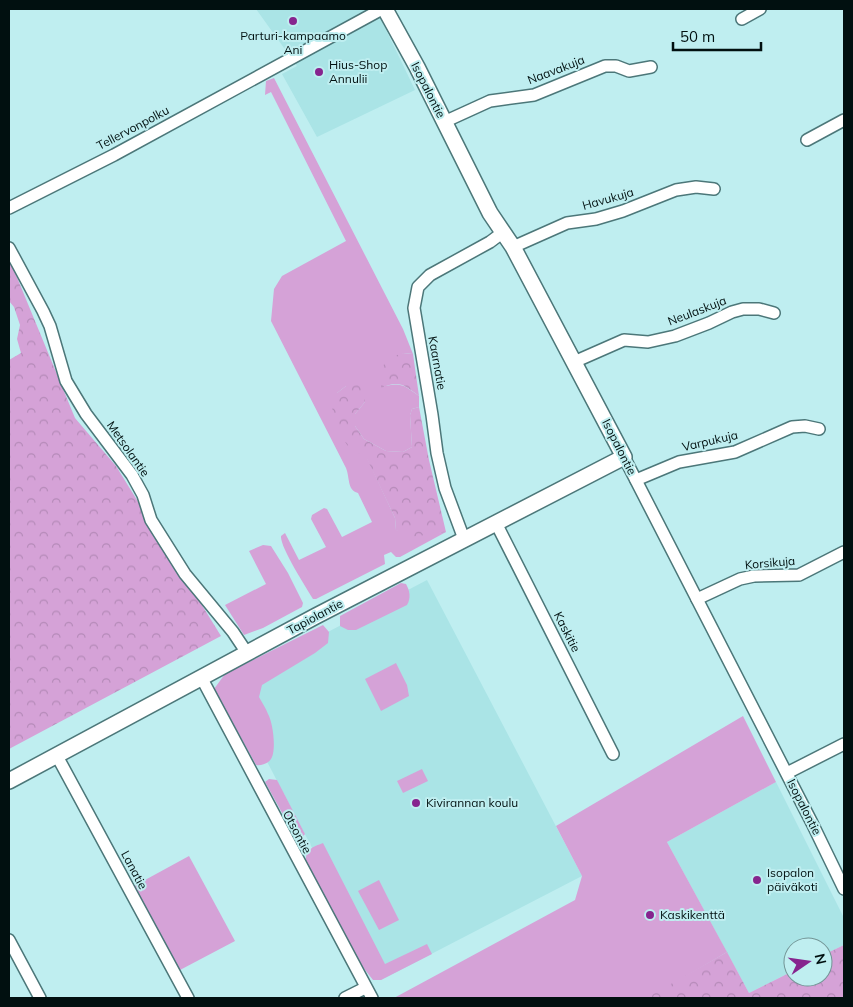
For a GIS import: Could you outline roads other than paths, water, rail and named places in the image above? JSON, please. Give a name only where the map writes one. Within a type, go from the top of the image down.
[{"type":"street","name":"Tellervonpolku","points":[[9,208],[114,155],[383,9]]},
{"type":"street","name":"Isopalontie","points":[[383,9],[444,122],[490,213],[513,247],[624,457],[787,773],[844,889]]},
{"type":"street","points":[[742,19],[760,9]]},
{"type":"street","name":"Naavakuja","points":[[444,122],[490,101],[534,95],[605,66],[616,66],[629,71],[651,67]]},
{"type":"street","points":[[807,140],[844,120]]},
{"type":"street","name":"Havukuja","points":[[513,247],[567,223],[596,219],[623,211],[676,190],[714,189]]},
{"type":"street","name":"Kaarnatie","points":[[464,539],[444,488],[436,453],[432,415],[414,308],[418,287],[430,275],[490,242],[502,233]]},
{"type":"street","name":"Metsolantie","points":[[9,248],[50,326],[66,381],[86,414],[132,475],[143,496],[151,520],[186,574],[233,632],[247,653]]},
{"type":"street","name":"Neulaskuja","points":[[574,362],[624,340],[648,342],[675,336],[743,309],[759,309],[774,313]]},
{"type":"street","name":"Varpukuja","points":[[636,480],[679,462],[735,452],[792,428],[805,426],[819,429]]},
{"type":"street","name":"Tapiolantie","points":[[9,781],[201,677],[624,457]]},
{"type":"street","name":"Kaskitie","points":[[496,523],[613,754]]},
{"type":"street","name":"Korsikuja","points":[[697,599],[740,579],[754,576],[799,575],[844,552]]},
{"type":"street","name":"Otsontie","points":[[201,677],[372,998]]},
{"type":"street","points":[[787,773],[844,744]]},
{"type":"street","name":"Lanatie","points":[[57,756],[188,998]]},
{"type":"street","points":[[9,940],[40,998]]},
{"type":"street","points":[[346,998],[365,988]]},
{"type":"place","name":"Parturi-kampaamo Ani","points":[[293,21]]},
{"type":"place","name":"Hius-Shop Annulii","points":[[319,72]]},
{"type":"place","name":"Kivirannan koulu","points":[[416,803]]},
{"type":"place","name":"Isopalon päiväkoti","points":[[757,880]]},
{"type":"place","name":"Kaskikenttä","points":[[650,915]]}]
